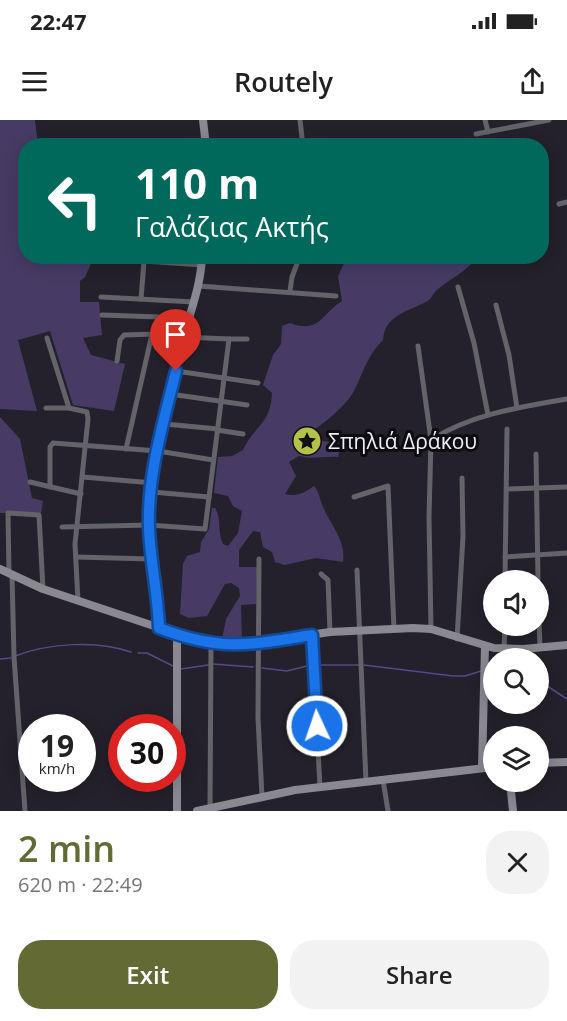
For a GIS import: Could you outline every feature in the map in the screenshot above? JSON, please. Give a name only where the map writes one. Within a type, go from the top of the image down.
[{"type":"street","points":[[203,120],[205,138]]},
{"type":"street","points":[[300,120],[302,138]]},
{"type":"street","points":[[485,120],[488,132]]},
{"type":"street","points":[[477,134],[549,120]]},
{"type":"street","points":[[559,204],[567,202]]},
{"type":"street","points":[[141,299],[144,264]]},
{"type":"street","points":[[159,628],[158,594],[149,525],[153,483],[170,393],[199,286],[202,264]]},
{"type":"street","points":[[290,291],[297,264]]},
{"type":"street","points":[[199,286],[336,296]]},
{"type":"street","points":[[458,286],[474,344],[488,415]]},
{"type":"street","points":[[101,297],[195,302]]},
{"type":"street","points":[[496,305],[509,355],[517,408]]},
{"type":"street","points":[[102,315],[189,318]]},
{"type":"street","points":[[126,448],[152,334]]},
{"type":"street","points":[[117,361],[121,337],[152,334],[247,339]]},
{"type":"street","points":[[47,338],[69,408]]},
{"type":"street","points":[[62,526],[149,525],[206,529],[229,339]]},
{"type":"street","points":[[418,346],[431,440],[429,517],[431,629]]},
{"type":"street","points":[[176,371],[258,383]]},
{"type":"street","points":[[170,393],[247,405]]},
{"type":"street","points":[[431,440],[451,429],[488,415],[567,399]]},
{"type":"street","points":[[46,408],[87,411],[84,477],[77,525],[78,601]]},
{"type":"street","points":[[165,424],[243,434]]},
{"type":"street","points":[[505,570],[507,429]]},
{"type":"street","points":[[50,487],[51,444],[158,451],[213,460]]},
{"type":"street","points":[[536,454],[538,570]]},
{"type":"street","points":[[84,477],[153,483]]},
{"type":"street","points":[[458,639],[463,536],[462,478]]},
{"type":"street","points":[[30,482],[81,494]]},
{"type":"street","points":[[354,497],[388,486],[394,629]]},
{"type":"street","points":[[507,489],[567,487]]},
{"type":"street","points":[[152,492],[209,497]]},
{"type":"street","points":[[25,811],[14,657],[8,513],[39,515],[44,589]]},
{"type":"street","points":[[505,557],[567,553]]},
{"type":"street","points":[[76,557],[152,559]]},
{"type":"street","points":[[259,559],[258,644],[262,797]]},
{"type":"street","points":[[0,569],[44,589],[211,645],[258,644],[330,632],[394,629],[431,629],[458,639],[504,648],[567,645]]},
{"type":"street","points":[[357,570],[366,782]]},
{"type":"street","points":[[321,574],[327,580],[330,632]]},
{"type":"street","points":[[177,635],[177,811]]},
{"type":"street","points":[[312,635],[320,787]]},
{"type":"street","points":[[504,648],[505,636]]},
{"type":"street","points":[[540,636],[540,647]]},
{"type":"street","points":[[210,809],[211,645]]},
{"type":"street","points":[[197,811],[320,787],[482,768],[485,646]]},
{"type":"street","points":[[549,763],[567,762]]},
{"type":"street","points":[[383,780],[388,811]]},
{"type":"street","points":[[511,792],[513,811]]},
{"type":"shaded area","points":[[0,120],[35,120],[37,138],[18,138],[18,264],[91,264],[85,277],[80,281],[80,302],[99,302],[102,335],[83,338],[91,355],[125,364],[114,411],[73,405],[50,331],[18,340],[37,411],[0,409]]},
{"type":"shaded area","points":[[344,264],[471,264],[437,290],[429,300],[400,314],[388,324],[383,340],[370,357],[352,395],[335,413],[310,432],[316,440],[329,442],[340,450],[338,457],[299,456],[289,462],[296,476],[285,494],[300,494],[314,486],[340,538],[343,562],[316,558],[285,565],[275,562],[272,552],[263,547],[260,532],[253,531],[239,550],[239,567],[257,567],[256,604],[241,605],[242,640],[222,639],[226,619],[240,596],[239,588],[231,583],[225,584],[207,616],[189,618],[180,614],[183,564],[187,556],[200,552],[201,542],[209,529],[212,508],[215,508],[217,512],[223,544],[228,546],[238,533],[242,511],[233,506],[228,496],[214,493],[218,457],[232,456],[243,450],[269,412],[272,393],[263,385],[273,355],[281,344],[282,326],[290,323],[300,326],[314,324],[342,301],[338,276]]},
{"type":"shaded area","points":[[0,417],[20,439],[32,498],[43,501],[41,513],[0,513]]},
{"type":"waterway","points":[[15,656],[43,648],[73,645],[103,646],[131,652]]},
{"type":"waterway","points":[[138,653],[147,653],[173,666]]},
{"type":"waterway","points":[[0,659],[11,658]]},
{"type":"waterway","points":[[213,664],[253,667]]},
{"type":"waterway","points":[[181,669],[208,665]]},
{"type":"waterway","points":[[262,668],[287,671],[311,665]]},
{"type":"waterway","points":[[316,665],[359,665]]},
{"type":"waterway","points":[[364,665],[453,676],[465,676],[481,671]]},
{"type":"waterway","points":[[549,687],[567,699]]},
{"type":"place","name":"Σπηλιά Δράκου","points":[[307,441]]},
{"type":"route","points":[[176,371],[158,451],[149,525],[158,594],[159,628],[211,645],[258,644],[312,635],[317,726]]}]
